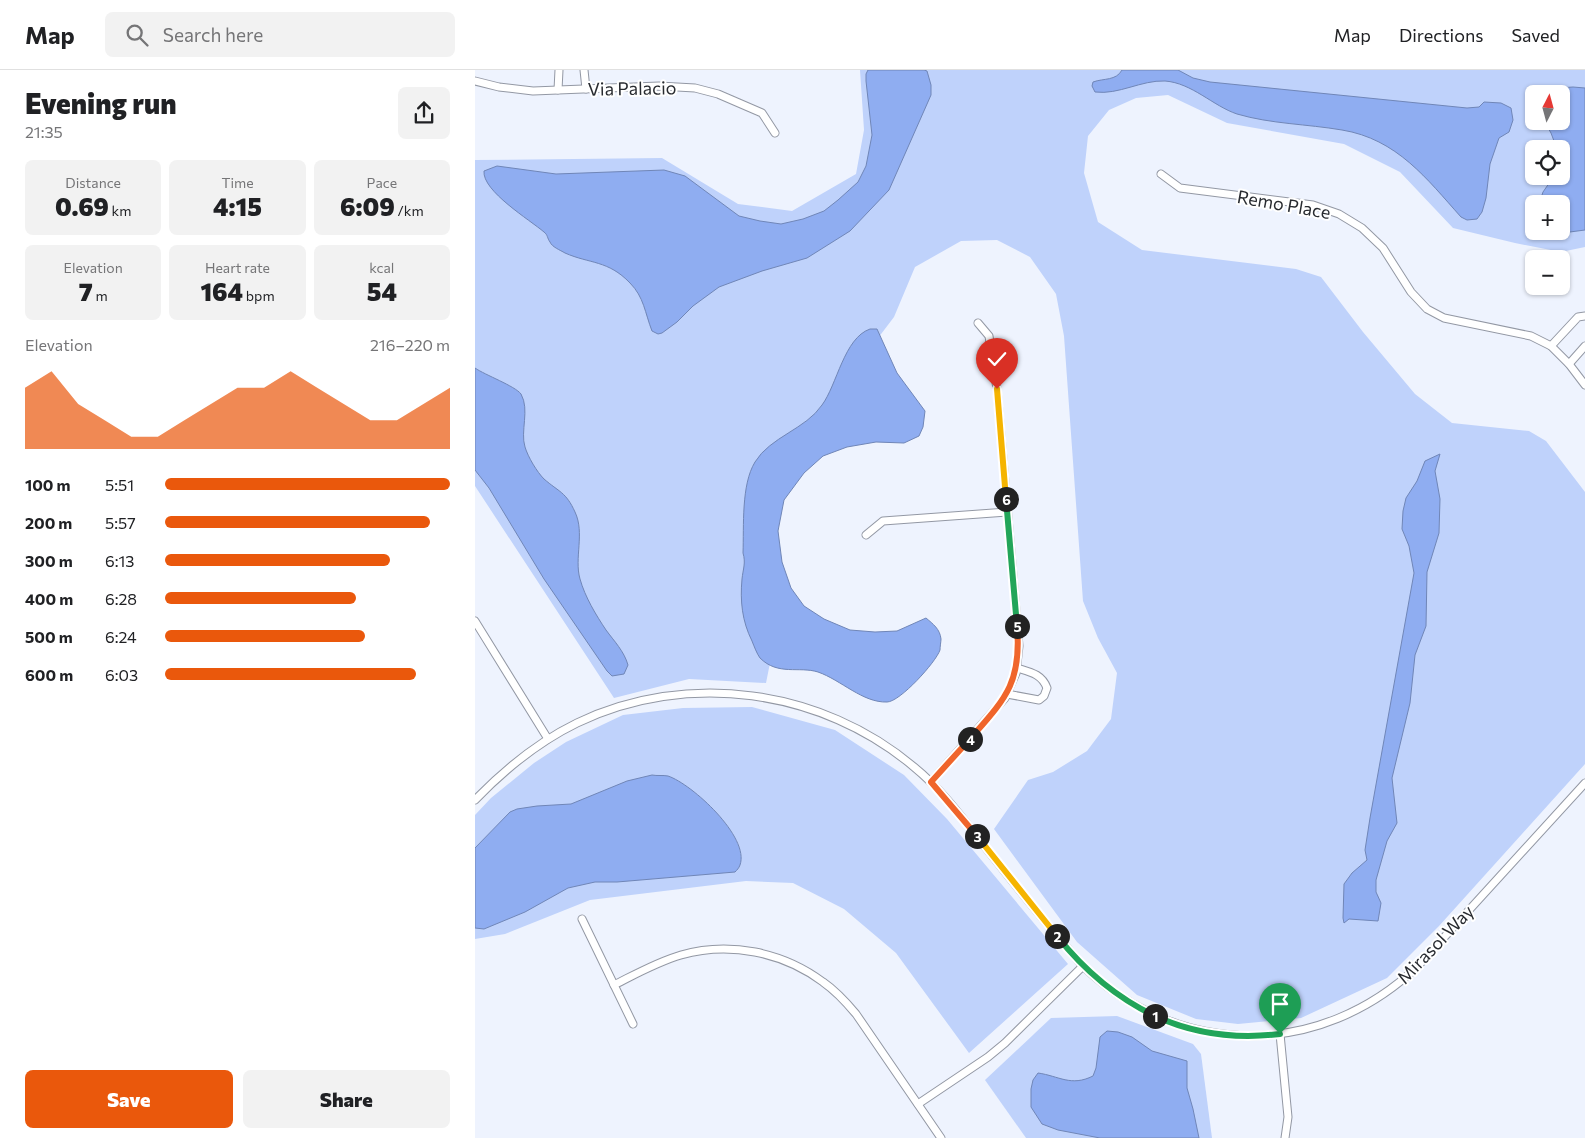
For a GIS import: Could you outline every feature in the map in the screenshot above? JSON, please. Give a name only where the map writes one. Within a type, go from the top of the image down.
[{"type":"street","points":[[558,90],[559,70]]},
{"type":"street","points":[[583,70],[586,89]]},
{"type":"street","name":"Via Palacio","points":[[475,81],[499,87],[533,91],[659,86],[695,88],[718,94],[762,113],[775,133]]},
{"type":"street","name":"Remo Place","points":[[1161,174],[1180,188],[1313,205],[1339,214],[1362,228],[1383,248],[1411,292],[1427,309],[1444,318],[1531,336],[1551,346],[1569,364],[1585,385]]},
{"type":"street","points":[[1551,346],[1578,317],[1585,316]]},
{"type":"street","points":[[931,782],[999,707],[1007,694],[1017,668],[1019,646],[997,389],[989,336],[978,323]]},
{"type":"street","points":[[1569,364],[1585,346]]},
{"type":"street","points":[[866,535],[883,521],[1007,512]]},
{"type":"street","points":[[475,621],[548,739]]},
{"type":"street","points":[[1007,694],[1039,700],[1045,696],[1047,688],[1044,680],[1033,672],[1017,668]]},
{"type":"street","name":"Mirasol Way","points":[[475,800],[505,771],[548,739],[597,714],[644,700],[687,693],[736,693],[790,702],[836,718],[880,741],[915,767],[949,802],[1083,966],[1108,988],[1125,1000],[1155,1016],[1180,1026],[1200,1031],[1240,1036],[1280,1034],[1305,1030],[1348,1015],[1387,992],[1406,977],[1585,782]]},
{"type":"street","points":[[582,919],[633,1024]]},
{"type":"street","points":[[614,985],[661,962],[700,951],[722,949],[758,952],[793,964],[824,982],[856,1014],[941,1138]]},
{"type":"street","points":[[918,1104],[988,1057],[1005,1043],[1083,966]]},
{"type":"street","points":[[1280,1034],[1288,1117],[1285,1138]]},
{"type":"shaded area","points":[[860,70],[1585,70],[1585,247],[1570,250],[1551,250],[1453,228],[1400,172],[1344,144],[1227,123],[1168,95],[1136,98],[1109,110],[1088,136],[1084,173],[1098,222],[1142,250],[1296,269],[1321,277],[1363,332],[1415,394],[1452,423],[1529,431],[1546,441],[1585,492],[1585,764],[1439,926],[1387,978],[1301,1018],[1238,1024],[1196,1019],[1137,995],[1077,942],[994,829],[1028,780],[1053,772],[1087,751],[1111,719],[1117,673],[1098,638],[1083,601],[1064,336],[1056,294],[1030,257],[997,240],[961,241],[915,267],[894,317],[787,458],[763,548],[775,638],[766,683],[689,679],[614,698],[475,486],[475,160],[662,158],[738,204],[792,211],[856,174],[864,130]]},
{"type":"shaded area","points":[[752,707],[835,730],[904,775],[947,819],[1068,964],[969,1053],[896,953],[844,909],[793,883],[746,881],[590,900],[505,934],[475,939],[475,815],[491,798],[534,763],[566,742],[623,715],[683,708]]},
{"type":"shaded area","points":[[1117,1016],[1193,1044],[1201,1054],[1212,1138],[1026,1138],[985,1080],[1051,1018]]},
{"type":"water","points":[[868,70],[924,70],[927,71],[931,85],[931,95],[889,190],[850,231],[807,258],[762,271],[719,287],[693,306],[677,322],[662,333],[658,334],[652,331],[644,306],[635,288],[622,276],[606,266],[574,257],[554,247],[545,233],[498,196],[485,179],[484,171],[497,166],[556,174],[664,170],[685,176],[739,216],[781,224],[803,219],[824,211],[838,200],[858,182],[866,166],[872,135],[866,81]]},
{"type":"water","points":[[1122,70],[1178,70],[1193,78],[1210,82],[1467,108],[1479,107],[1484,102],[1501,103],[1511,108],[1513,120],[1509,132],[1499,138],[1490,164],[1486,198],[1482,212],[1477,219],[1467,220],[1461,217],[1423,175],[1395,151],[1379,142],[1342,130],[1276,122],[1237,114],[1219,106],[1193,90],[1165,81],[1156,81],[1113,91],[1095,92],[1092,86],[1093,82],[1113,78]]},
{"type":"water","points":[[1570,87],[1585,88],[1585,230],[1570,232],[1570,195],[1542,195],[1548,185],[1570,185],[1570,140],[1554,140],[1549,130],[1570,130]]},
{"type":"water","points":[[870,329],[877,329],[897,373],[925,411],[923,427],[919,436],[904,443],[876,442],[847,447],[823,456],[804,473],[784,500],[778,531],[782,562],[791,588],[804,606],[824,619],[850,630],[875,632],[897,631],[926,618],[938,630],[941,639],[940,650],[937,656],[908,689],[900,696],[887,702],[869,699],[818,672],[781,669],[767,664],[760,658],[749,633],[744,618],[741,587],[744,563],[745,494],[747,482],[755,462],[770,446],[807,421],[822,405],[847,352],[861,334]]},
{"type":"water","points":[[475,368],[518,391],[524,400],[524,441],[526,451],[541,476],[562,493],[572,505],[579,528],[578,571],[580,579],[595,612],[626,660],[628,665],[624,674],[612,676],[607,671],[544,579],[489,488],[475,470]]},
{"type":"water","points":[[1440,454],[1435,471],[1440,499],[1439,533],[1427,572],[1426,626],[1415,655],[1410,703],[1392,778],[1397,823],[1387,841],[1376,880],[1376,892],[1381,903],[1378,921],[1349,919],[1344,923],[1344,884],[1352,873],[1367,860],[1365,850],[1370,818],[1414,573],[1409,546],[1402,529],[1403,511],[1406,498],[1417,481],[1425,461]]},
{"type":"water","points":[[652,775],[668,776],[678,781],[691,789],[717,813],[736,840],[741,853],[740,865],[735,872],[617,882],[595,882],[568,888],[525,912],[484,929],[475,928],[475,848],[510,812],[537,806],[571,804],[627,781]]},
{"type":"water","points":[[1107,1031],[1118,1032],[1132,1037],[1152,1051],[1187,1061],[1187,1088],[1199,1138],[1100,1138],[1058,1130],[1042,1124],[1031,1107],[1033,1080],[1038,1073],[1071,1081],[1078,1081],[1093,1076],[1096,1068],[1100,1037]]},
{"type":"route","points":[[997,389],[1019,646],[1016,673],[999,707],[931,782],[1067,948],[1092,975],[1108,988],[1142,1010],[1180,1026],[1200,1031],[1240,1036],[1280,1034]]}]
